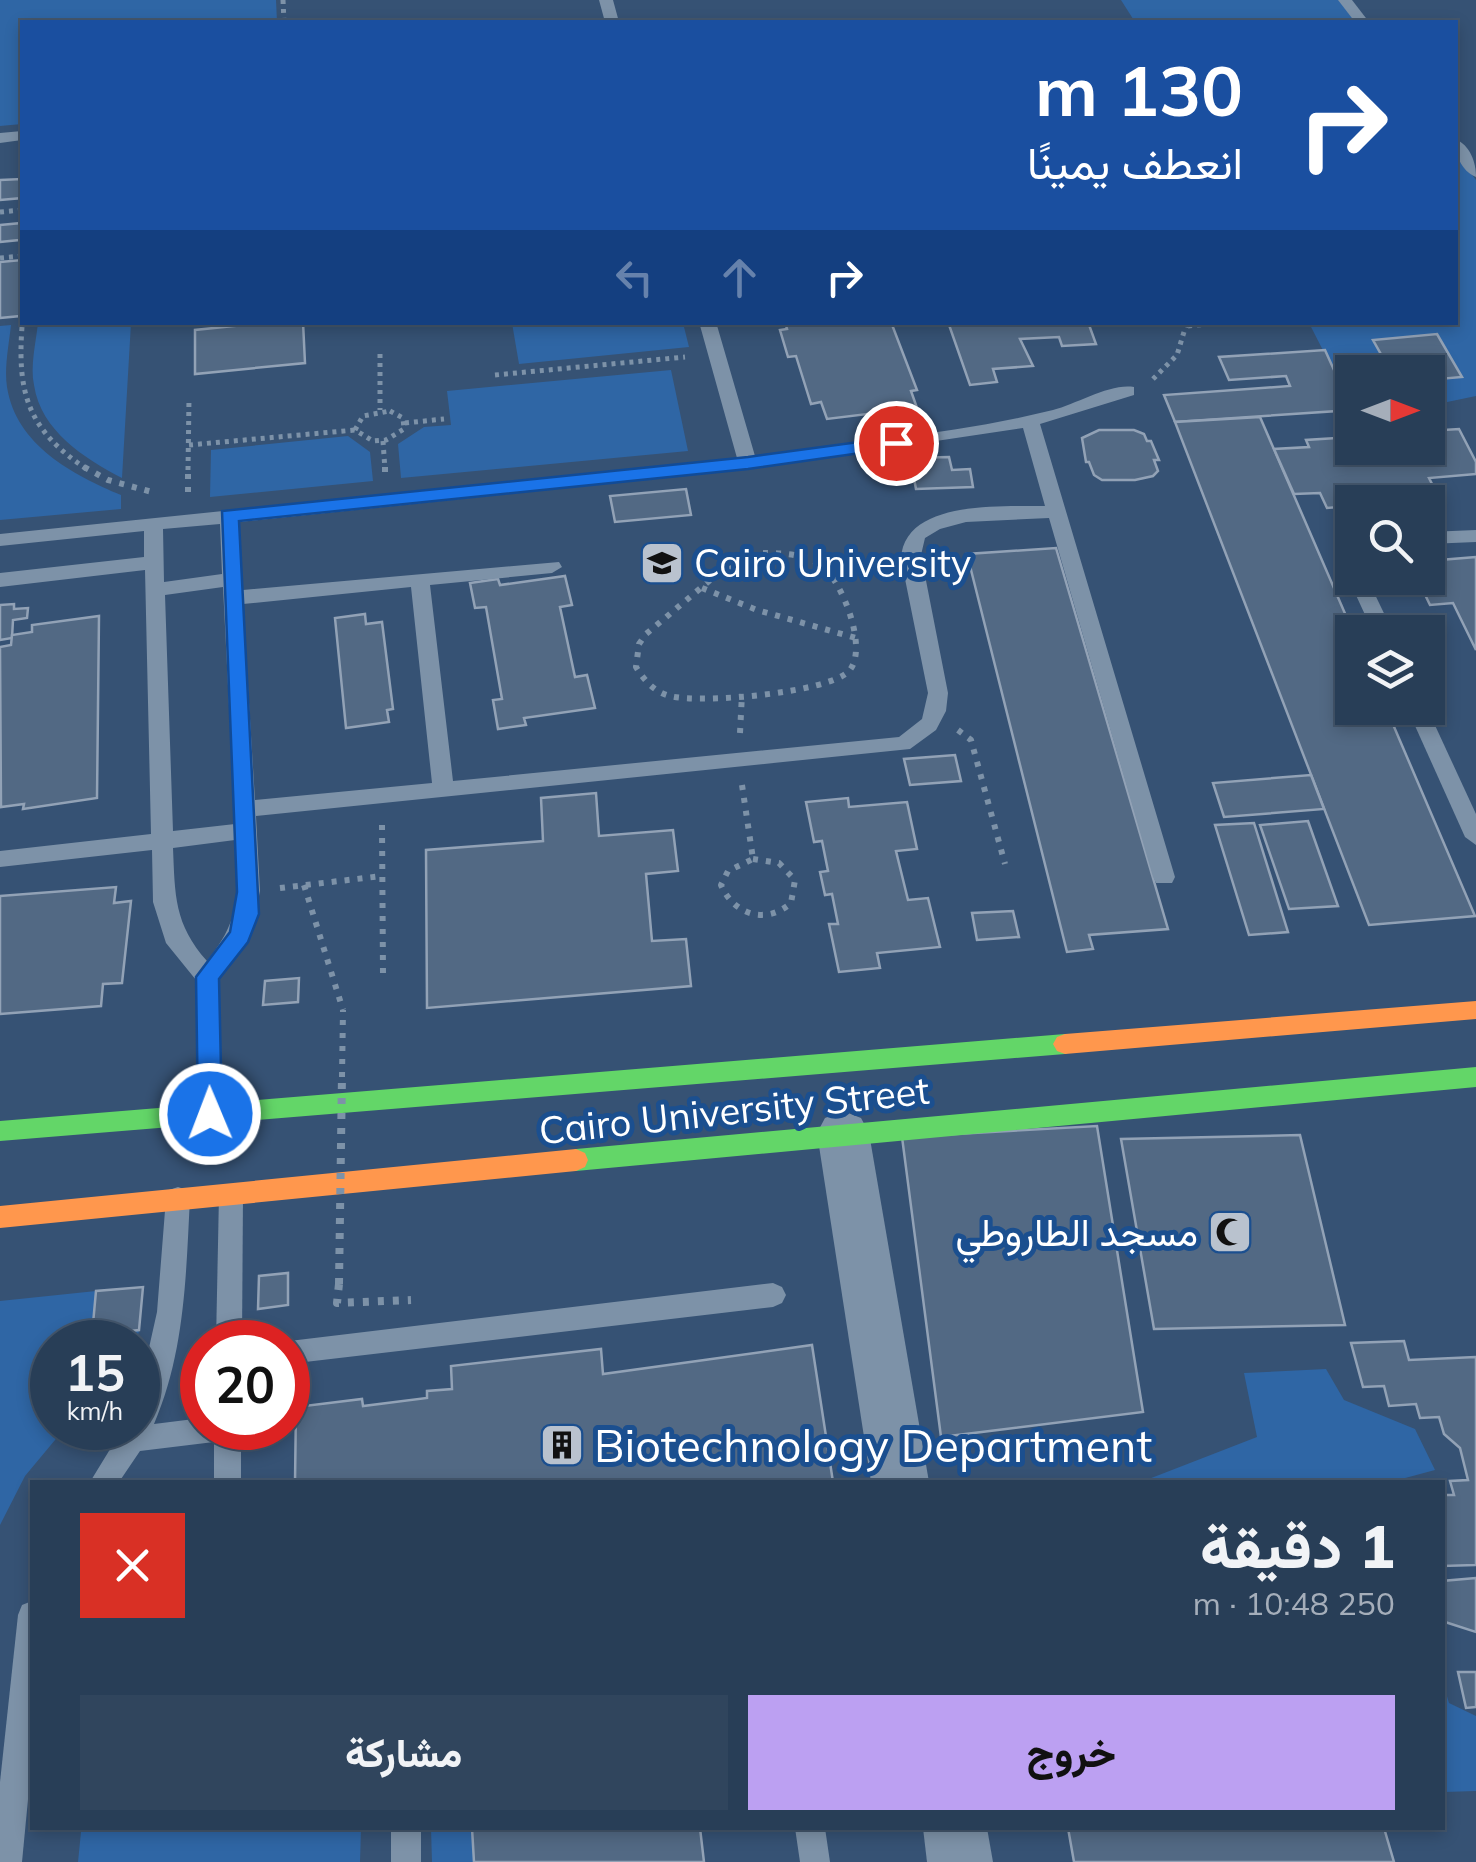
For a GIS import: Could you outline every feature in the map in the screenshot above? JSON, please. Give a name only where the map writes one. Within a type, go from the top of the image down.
[{"type":"main road","name":"Cairo University Street","points":[[0,1131],[1476,1010]]},
{"type":"main road","name":"Cairo University Street","points":[[0,1216],[1476,1077]]},
{"type":"street","points":[[844,1134],[900,1480]]},
{"type":"street","points":[[955,1830],[960,1862]]},
{"type":"lane","points":[[1345,0],[1360,20]]},
{"type":"lane","points":[[1458,148],[1476,172]]},
{"type":"lane","points":[[708,325],[748,463]]},
{"type":"lane","points":[[0,540],[748,463],[1030,422],[1128,392]]},
{"type":"lane","points":[[1030,422],[1164,876]]},
{"type":"lane","points":[[0,859],[163,840],[246,820],[382,796],[902,744],[925,732],[938,714],[938,693],[910,559],[911,544],[922,531],[939,522],[1056,512]]},
{"type":"lane","points":[[210,1114],[207,977],[240,936],[248,892],[229,516]]},
{"type":"lane","points":[[153,523],[168,923],[190,961],[207,977]]},
{"type":"lane","points":[[1445,537],[1476,536]]},
{"type":"lane","points":[[0,580],[154,562]]},
{"type":"lane","points":[[155,590],[420,580],[552,566]]},
{"type":"lane","points":[[420,580],[443,790]]},
{"type":"lane","points":[[1426,725],[1476,837]]},
{"type":"lane","points":[[229,1320],[231,1195]]},
{"type":"lane","points":[[160,1377],[178,1198]]},
{"type":"lane","points":[[310,1349],[774,1296]]},
{"type":"lane","points":[[104,1480],[125,1450]]},
{"type":"lane","points":[[227,1480],[228,1450]]},
{"type":"lane","points":[[7,1862],[30,1635]]},
{"type":"lane","points":[[406,1830],[406,1862]]},
{"type":"lane","points":[[810,1830],[815,1862]]},
{"type":"path","points":[[1128,392],[1165,370],[1184,342],[1187,325]]},
{"type":"path","points":[[22,327],[20,377],[24,396],[44,432],[96,476],[162,494]]},
{"type":"path","points":[[380,354],[380,410]]},
{"type":"path","points":[[495,375],[716,354]]},
{"type":"path","points":[[175,495],[188,496],[190,398]]},
{"type":"path","points":[[355,430],[359,419],[380,410],[397,413],[405,423]]},
{"type":"path","points":[[405,423],[444,420]]},
{"type":"path","points":[[355,430],[365,440],[383,441],[400,434],[405,423]]},
{"type":"path","points":[[188,445],[355,430]]},
{"type":"path","points":[[763,553],[810,560],[828,572],[857,638],[857,658],[852,667],[821,686],[700,700],[666,695],[642,678],[636,667],[639,644],[670,611],[741,560],[763,553]]},
{"type":"path","points":[[701,588],[757,610],[857,638]]},
{"type":"path","points":[[938,714],[971,740],[1005,864]]},
{"type":"path","points":[[382,796],[383,974]]},
{"type":"path","points":[[766,859],[779,863],[795,880],[792,901],[784,910],[758,916],[733,908],[725,900],[724,878],[740,862],[766,859]]},
{"type":"path","points":[[248,892],[382,876]]},
{"type":"path","points":[[304,885],[342,1010],[338,1284]]},
{"type":"shaded area","points":[[0,0],[276,0],[277,20],[20,20],[20,124],[0,126]]},
{"type":"shaded area","points":[[1121,0],[1340,0],[1355,20],[1134,20]]},
{"type":"shaded area","points":[[1458,156],[1476,180],[1476,396],[1445,402],[1445,355],[1335,355],[1335,374],[1310,325],[1458,325]]},
{"type":"shaded area","points":[[11,325],[7,387],[22,426],[66,467],[121,495],[121,509],[0,520],[0,326]]},
{"type":"shaded area","points":[[38,325],[131,325],[122,478],[79,452],[45,416],[38,401],[33,362]]},
{"type":"shaded area","points":[[512,325],[684,325],[689,347],[519,364]]},
{"type":"shaded area","points":[[671,370],[688,451],[401,478],[398,444],[424,427],[451,425],[447,391]]},
{"type":"shaded area","points":[[348,436],[370,452],[373,481],[210,497],[211,450]]},
{"type":"shaded area","points":[[96,1291],[93,1320],[30,1320],[30,1450],[47,1450],[25,1476],[0,1525],[0,1301]]},
{"type":"shaded area","points":[[1326,1369],[1344,1400],[1415,1429],[1435,1470],[1398,1480],[1146,1480],[1257,1437],[1244,1373]]},
{"type":"shaded area","points":[[1445,1690],[1449,1703],[1476,1716],[1476,1791],[1445,1792]]},
{"type":"shaded area","points":[[361,1830],[360,1862],[78,1862],[81,1832]]},
{"type":"shaded area","points":[[431,1830],[472,1830],[474,1862],[432,1862]]},
{"type":"building","points":[[20,179],[20,198],[0,200],[0,180]]},
{"type":"building","points":[[20,223],[19,240],[0,242],[0,225]]},
{"type":"building","points":[[20,260],[20,316],[0,318],[0,262]]},
{"type":"building","points":[[303,325],[305,363],[195,374],[195,330]]},
{"type":"building","points":[[786,325],[892,325],[917,390],[911,391],[917,408],[827,419],[821,402],[811,404],[796,356],[788,357],[780,330],[787,329]]},
{"type":"building","points":[[949,325],[1089,325],[1096,344],[1062,346],[1059,337],[1020,339],[1033,366],[993,369],[997,382],[970,385]]},
{"type":"building","points":[[1437,334],[1462,377],[1445,378],[1445,355],[1381,355],[1373,340]]},
{"type":"building","points":[[1325,350],[1335,372],[1335,411],[1175,422],[1164,395],[1290,386],[1286,376],[1229,380],[1219,357]]},
{"type":"building","points":[[1260,417],[1346,615],[1335,615],[1335,725],[1393,725],[1475,916],[1369,925],[1175,422]]},
{"type":"building","points":[[1459,429],[1476,462],[1476,474],[1429,478],[1432,484],[1335,485],[1335,507],[1327,508],[1320,493],[1294,494],[1274,449],[1309,447],[1306,440],[1335,438],[1335,465],[1445,465],[1445,430]]},
{"type":"building","points":[[1099,430],[1134,430],[1144,434],[1159,460],[1154,460],[1158,471],[1135,480],[1102,480],[1094,475],[1086,462],[1082,438]]},
{"type":"building","points":[[949,457],[952,470],[970,469],[973,487],[916,489],[910,458]]},
{"type":"building","points":[[686,489],[691,515],[615,522],[610,496]]},
{"type":"building","points":[[1056,548],[1168,929],[1089,935],[1093,949],[1067,952],[967,554]]},
{"type":"building","points":[[1476,557],[1476,650],[1453,603],[1430,605],[1425,595],[1445,595],[1445,560]]},
{"type":"building","points":[[565,576],[572,605],[560,607],[575,677],[587,675],[595,708],[524,718],[526,725],[498,729],[493,700],[502,699],[486,607],[475,608],[470,583],[498,579],[500,585]]},
{"type":"building","points":[[14,604],[14,609],[28,608],[27,618],[13,620],[12,638],[0,640],[0,605]]},
{"type":"building","points":[[365,614],[366,624],[382,622],[393,709],[387,710],[389,722],[346,728],[335,618]]},
{"type":"building","points":[[99,616],[97,798],[23,809],[24,804],[1,807],[0,647],[11,645],[12,635],[32,632],[32,625]]},
{"type":"building","points":[[955,755],[961,781],[910,785],[904,759]]},
{"type":"building","points":[[1311,775],[1324,809],[1224,817],[1213,783]]},
{"type":"building","points":[[596,793],[599,836],[673,830],[678,871],[646,874],[652,941],[686,939],[691,986],[427,1008],[426,850],[543,841],[541,798]]},
{"type":"building","points":[[848,798],[849,807],[907,802],[917,849],[896,851],[908,900],[928,898],[940,947],[877,953],[880,968],[839,972],[829,924],[838,924],[832,894],[825,895],[820,872],[828,871],[822,841],[814,842],[806,802]]},
{"type":"building","points":[[1308,821],[1338,906],[1289,909],[1260,825]]},
{"type":"building","points":[[1254,823],[1288,932],[1249,935],[1215,825]]},
{"type":"building","points":[[116,887],[114,903],[131,901],[122,983],[103,984],[101,1006],[0,1014],[0,896]]},
{"type":"building","points":[[1013,911],[1019,937],[977,940],[972,913]]},
{"type":"building","points":[[299,978],[298,1002],[263,1005],[265,981]]},
{"type":"building","points":[[1097,1126],[1143,1412],[941,1437],[902,1137]]},
{"type":"building","name":"مسجد الطاروطي","points":[[1300,1135],[1345,1325],[1154,1329],[1121,1139]]},
{"type":"building","points":[[288,1273],[288,1305],[258,1309],[259,1276]]},
{"type":"building","points":[[143,1287],[140,1320],[93,1320],[96,1291]]},
{"type":"building","points":[[1404,1341],[1409,1360],[1476,1357],[1476,1565],[1445,1566],[1445,1495],[1454,1495],[1450,1481],[1468,1480],[1460,1448],[1444,1434],[1439,1417],[1420,1418],[1416,1404],[1389,1406],[1384,1386],[1363,1387],[1351,1343]]},
{"type":"building","name":"Biotechnology Department","points":[[812,1345],[833,1480],[295,1480],[295,1450],[310,1450],[310,1405],[362,1399],[363,1406],[427,1398],[427,1391],[452,1389],[451,1366],[601,1349],[603,1374]]},
{"type":"building","points":[[1476,1578],[1476,1632],[1445,1622],[1445,1581]]},
{"type":"building","points":[[1458,1672],[1476,1672],[1476,1707],[1466,1708]]},
{"type":"building","points":[[472,1830],[700,1830],[704,1862],[474,1862]]},
{"type":"building","points":[[1068,1830],[1385,1830],[1394,1862],[1074,1862]]},
{"type":"traffic: fast","points":[[0,1131],[1065,1044]]},
{"type":"traffic: fast","points":[[576,1160],[1476,1077]]},
{"type":"traffic: slow","points":[[1065,1044],[1476,1010]]},
{"type":"traffic: slow","points":[[0,1217],[576,1160]]},
{"type":"place","name":"Cairo University","points":[[662,563]]},
{"type":"place","name":"مسجد الطاروطي","points":[[1230,1232]]},
{"type":"place","name":"Biotechnology Department","points":[[562,1445]]},
{"type":"route","points":[[210,1114],[207,977],[240,936],[248,892],[229,516],[748,463],[896,443]]}]
